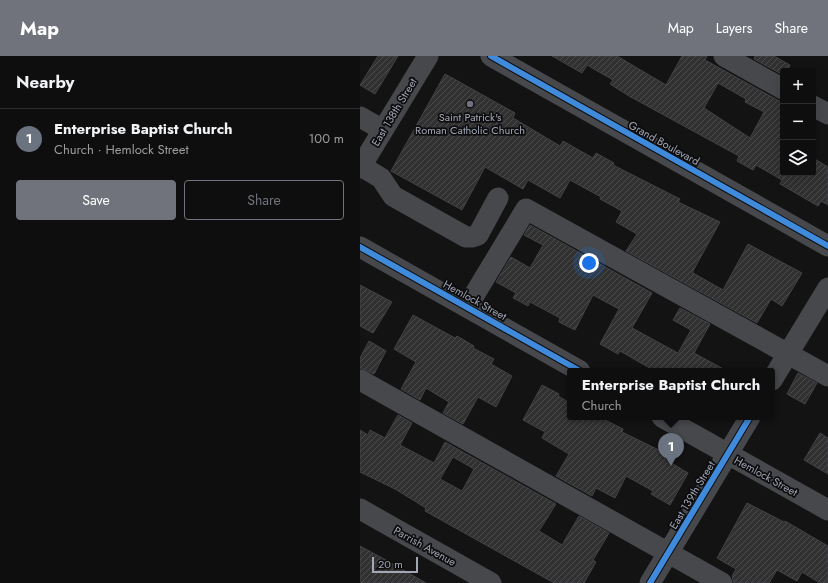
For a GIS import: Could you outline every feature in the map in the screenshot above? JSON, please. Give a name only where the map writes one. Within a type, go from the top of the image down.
[{"type":"street","name":"East 138th Street","points":[[361,167],[428,56]]},
{"type":"street","name":"Grand Boulevard","points":[[491,56],[828,246]]},
{"type":"street","points":[[724,56],[780,87]]},
{"type":"street","points":[[816,108],[828,114]]},
{"type":"street","points":[[360,117],[383,130]]},
{"type":"street","points":[[361,167],[380,178],[393,196],[466,237],[472,237],[478,234],[498,198]]},
{"type":"street","points":[[467,307],[526,210],[828,376]]},
{"type":"street","name":"Hemlock Street","points":[[360,247],[575,368]]},
{"type":"street","points":[[775,375],[828,288]]},
{"type":"street","points":[[360,380],[722,583]]},
{"type":"street","name":"Hemlock Street","points":[[667,420],[828,510]]},
{"type":"street","name":"East 139th Street","points":[[650,583],[748,420]]},
{"type":"street","name":"Parrish Avenue","points":[[360,510],[490,583]]},
{"type":"building","points":[[378,56],[398,56],[375,94],[360,85]]},
{"type":"building","points":[[552,56],[617,56],[666,85],[682,56],[707,56],[705,60],[780,101],[780,176],[783,176],[783,178],[784,176],[816,176],[816,160],[828,167],[828,205],[821,201],[818,206],[780,184],[782,180],[756,165],[753,170],[737,161],[739,156],[629,96],[610,84],[613,80],[587,65],[582,73]],"holes":[[[718,83],[746,99],[745,102],[764,112],[750,138],[704,108]]]},
{"type":"building","points":[[755,56],[774,56],[790,65],[788,68],[780,68],[780,73],[754,59]]},
{"type":"building","points":[[445,74],[515,113],[513,118],[560,146],[563,141],[593,158],[596,153],[614,163],[613,165],[680,199],[678,202],[720,222],[693,273],[723,290],[748,244],[802,273],[782,306],[771,299],[757,323],[626,251],[637,234],[616,222],[622,211],[600,199],[601,197],[570,180],[560,198],[528,180],[523,189],[485,167],[462,210],[391,171]]},
{"type":"building","points":[[530,225],[652,293],[632,328],[678,353],[691,330],[673,320],[680,308],[710,324],[694,353],[722,368],[650,368],[620,351],[618,354],[600,344],[619,309],[593,295],[575,330],[559,322],[560,318],[530,302],[528,306],[513,298],[516,293],[496,282],[511,257],[530,268],[543,245],[524,235]]},
{"type":"building","points":[[360,285],[392,302],[373,333],[360,326]]},
{"type":"building","points":[[413,315],[455,338],[457,336],[474,346],[473,348],[494,359],[491,364],[512,376],[496,407],[478,397],[463,424],[443,413],[449,402],[426,388],[420,400],[401,389],[416,362],[394,349]]},
{"type":"building","points":[[369,341],[386,351],[374,374],[360,368],[360,358]]},
{"type":"building","points":[[798,373],[817,383],[805,404],[787,394]]},
{"type":"building","points":[[542,385],[559,394],[558,396],[567,401],[567,420],[605,420],[623,429],[622,432],[671,456],[668,461],[688,473],[670,505],[651,494],[653,491],[626,476],[615,498],[596,488],[592,496],[556,476],[569,454],[542,438],[545,432],[523,420]]},
{"type":"building","points":[[398,415],[412,423],[400,445],[434,463],[445,442],[556,504],[539,531],[562,545],[579,516],[609,533],[593,560],[596,562],[584,583],[554,583],[425,511],[426,508],[395,489],[360,472],[360,430],[368,435],[370,430],[385,438]],"holes":[[[453,457],[474,469],[462,491],[440,479]]]},
{"type":"building","points":[[820,433],[828,438],[828,474],[804,460]]},
{"type":"building","points":[[747,503],[784,522],[785,521],[828,546],[828,583],[820,583],[802,572],[797,581],[777,570],[769,583],[734,583],[732,576],[736,569],[717,558]]},
{"type":"building","points":[[360,546],[384,559],[426,583],[360,583]]},
{"type":"cycle path","points":[[491,56],[828,246]]},
{"type":"cycle path","points":[[360,247],[575,368]]},
{"type":"cycle path","points":[[650,583],[748,420]]},
{"type":"place","name":"Saint Patrick's Roman Catholic Church","points":[[470,104]]},
{"type":"place","name":"Enterprise Baptist Church","points":[[671,466]]}]
